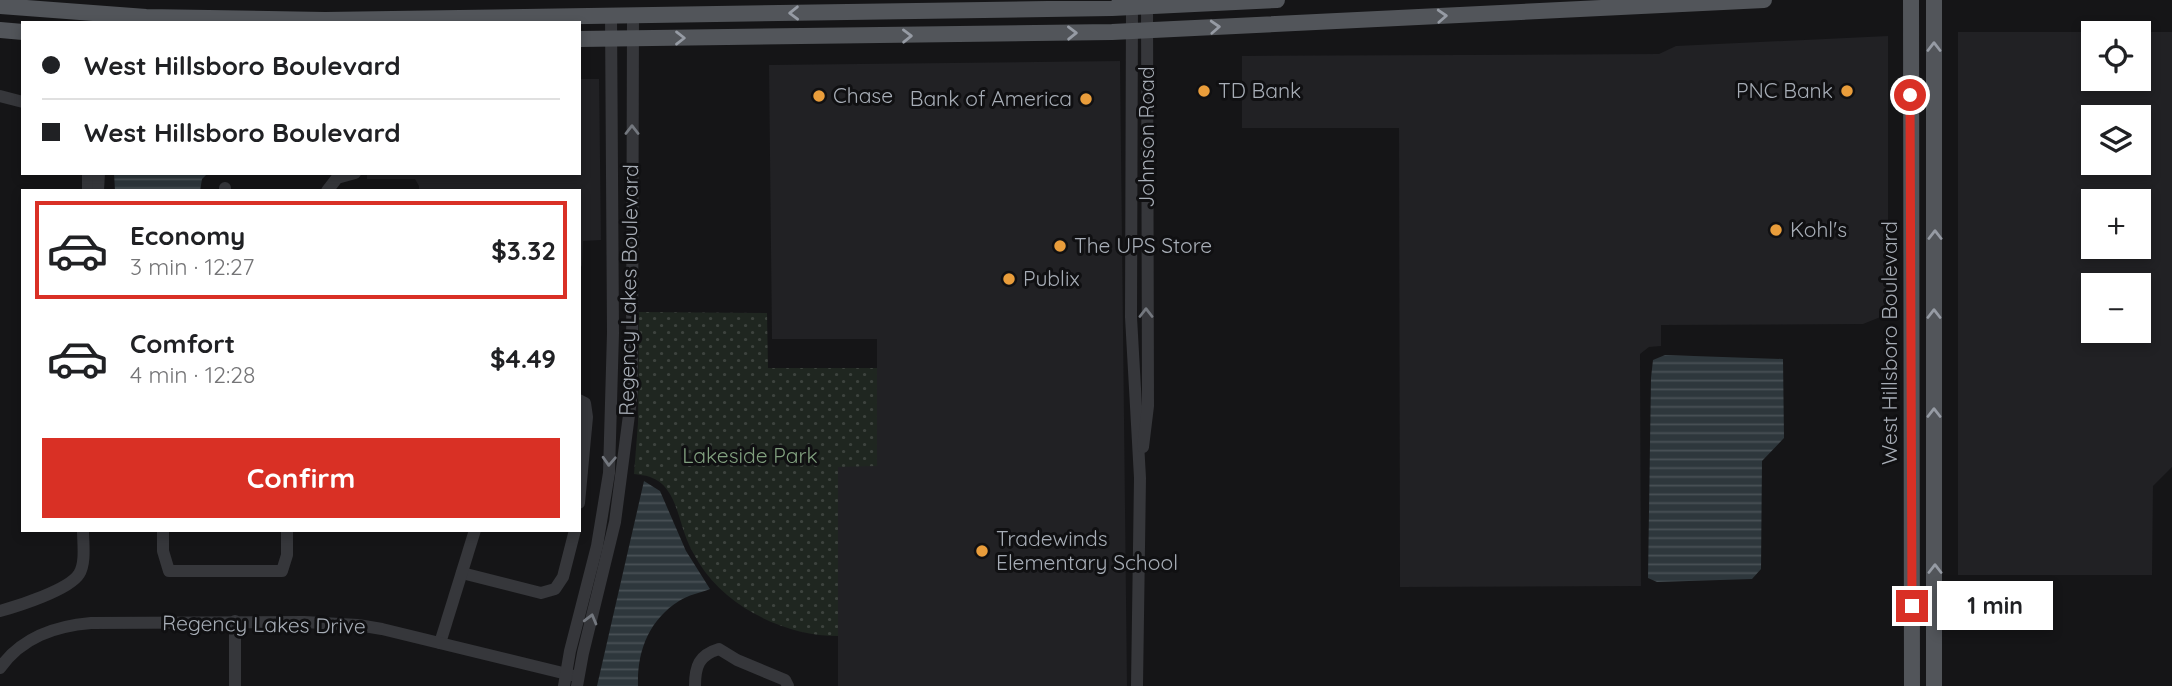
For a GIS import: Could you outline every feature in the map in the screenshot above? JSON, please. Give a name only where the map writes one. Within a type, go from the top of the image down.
[{"type":"main road","points":[[0,6],[146,17],[325,20],[1277,0]]},
{"type":"main road","points":[[1497,14],[1521,0]]},
{"type":"main road","points":[[581,39],[1139,31],[1497,14],[1559,6],[1764,0]]},
{"type":"main road","name":"West Hillsboro Boulevard","points":[[1911,0],[1914,686]]},
{"type":"main road","name":"West Hillsboro Boulevard","points":[[1934,0],[1934,686]]},
{"type":"main road","points":[[127,21],[146,17]]},
{"type":"main road","points":[[0,30],[21,32]]},
{"type":"main road","points":[[1911,309],[1923,336],[1934,347]]},
{"type":"main road","points":[[1911,337],[1922,346],[1934,383]]},
{"type":"street","name":"Johnson Road","points":[[1137,686],[1140,478],[1132,340],[1140,3]]},
{"type":"street","name":"Regency Lakes Boulevard","points":[[571,681],[609,472],[613,333],[611,15]]},
{"type":"street","name":"Regency Lakes Boulevard","points":[[571,681],[615,522],[632,392],[633,15]]},
{"type":"street","name":"Johnson Road","points":[[1139,31],[1148,406],[1140,478]]},
{"type":"street","points":[[0,96],[21,101]]},
{"type":"street","points":[[329,189],[337,178],[348,175]]},
{"type":"street","points":[[1132,340],[1138,348],[1139,388],[1148,406]]},
{"type":"street","points":[[581,482],[587,417],[582,401]]},
{"type":"street","points":[[0,611],[31,602],[79,575],[83,532]]},
{"type":"street","points":[[163,532],[163,551],[169,571],[282,571],[287,555],[287,532]]},
{"type":"street","points":[[440,643],[474,532]]},
{"type":"street","points":[[462,573],[541,593],[555,589],[563,577],[574,532]]},
{"type":"street","points":[[235,621],[235,686]]},
{"type":"street","name":"Regency Lakes Drive","points":[[0,668],[7,657],[24,643],[40,634],[67,625],[235,621],[358,625],[440,643],[571,681]]},
{"type":"street","points":[[695,686],[695,671],[699,660],[719,649],[787,683]]},
{"type":"shaded area","points":[[1958,32],[2081,32],[2081,91],[2151,91],[2151,32],[2172,32],[2172,467],[2153,486],[2152,575],[1958,575]]},
{"type":"shaded area","points":[[1888,36],[1888,314],[1863,324],[1661,325],[1661,346],[1649,347],[1640,354],[1641,586],[1400,587],[1399,128],[1242,128],[1242,56],[1659,54],[1676,46]]},
{"type":"shaded area","points":[[1120,61],[1127,686],[838,686],[838,466],[877,466],[877,339],[772,339],[769,65]]},
{"type":"shaded area","points":[[581,79],[599,79],[601,240],[583,241],[581,267],[581,189],[419,189],[415,179],[367,179],[367,175],[581,175]]},
{"type":"shaded area","points":[[114,175],[206,175],[202,179],[200,189],[115,189]]},
{"type":"shaded area","points":[[1665,355],[1783,359],[1784,438],[1762,461],[1761,569],[1752,579],[1657,582],[1648,578],[1651,378],[1653,360]]},
{"type":"shaded area","points":[[644,481],[660,491],[686,551],[710,589],[679,601],[660,617],[643,649],[638,686],[597,686]]},
{"type":"green space","name":"Lakeside Park","points":[[639,312],[767,313],[768,368],[877,368],[877,466],[838,467],[838,636],[818,635],[779,625],[742,606],[725,593],[694,555],[665,487],[650,477],[634,474],[638,423]]},
{"type":"place","name":"TD Bank","points":[[1204,91]]},
{"type":"place","name":"PNC Bank","points":[[1847,91]]},
{"type":"place","name":"Chase","points":[[819,96]]},
{"type":"place","name":"Bank of America","points":[[1086,99]]},
{"type":"place","name":"Kohl's","points":[[1776,230]]},
{"type":"place","name":"The UPS Store","points":[[1060,246]]},
{"type":"place","name":"Publix","points":[[1009,279]]},
{"type":"place","name":"Tradewinds Elementary School","points":[[982,551]]},
{"type":"route","points":[[1910,95],[1912,606]]}]
